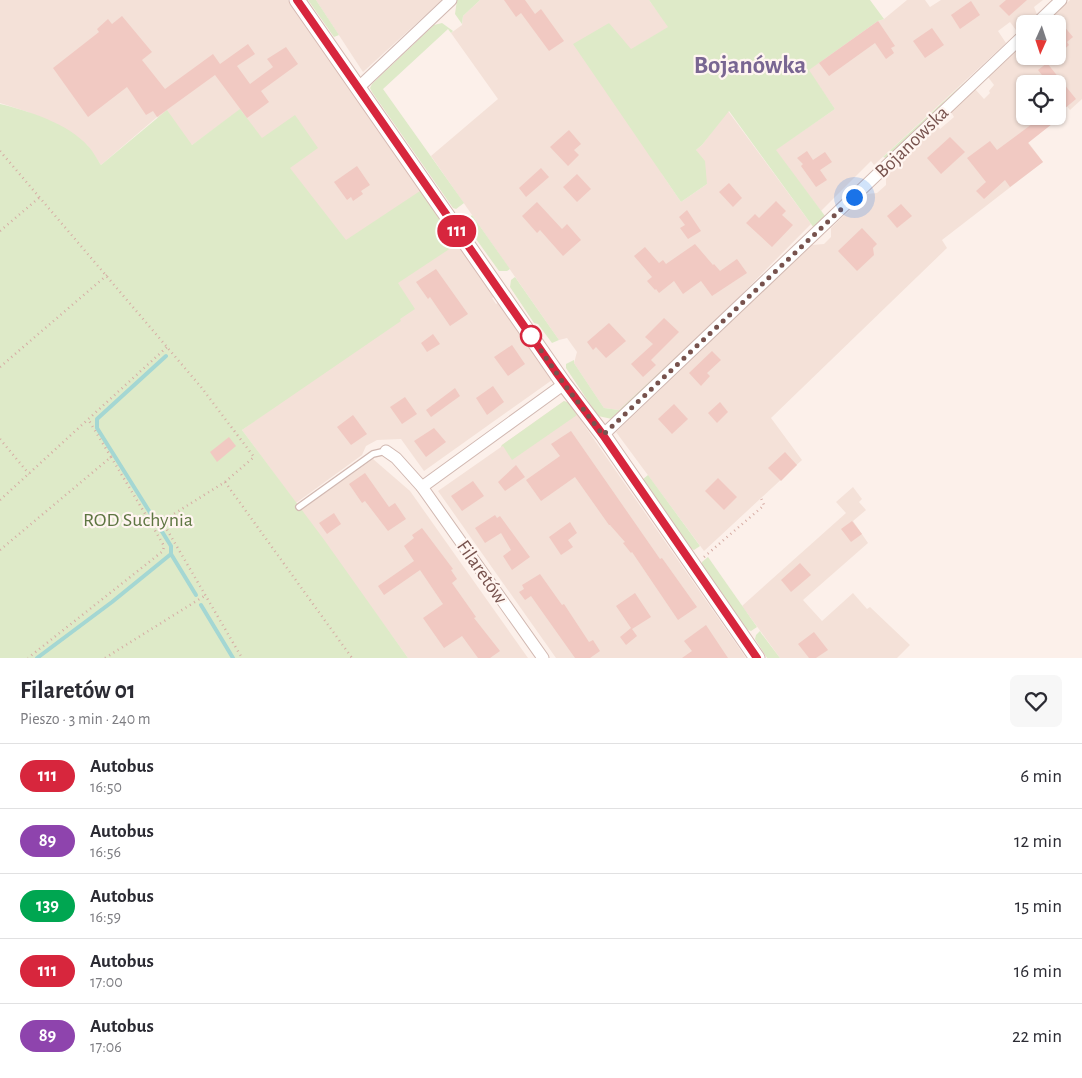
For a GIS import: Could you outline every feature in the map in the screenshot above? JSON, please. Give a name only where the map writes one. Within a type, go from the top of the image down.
[{"type":"street","points":[[297,0],[564,384],[603,435],[757,658]]},
{"type":"street","points":[[358,88],[451,0]]},
{"type":"street","points":[[1045,15],[1061,0]]},
{"type":"street","name":"Bojanowska","points":[[603,435],[1016,43]]},
{"type":"street","points":[[422,486],[564,384]]},
{"type":"street","name":"Filaretów","points":[[386,451],[396,458],[422,486],[543,658]]},
{"type":"lane","points":[[299,507],[372,454],[386,451]]},
{"type":"path","points":[[0,152],[201,387],[254,457],[225,482],[153,527]]},
{"type":"path","points":[[0,231],[40,197]]},
{"type":"path","points":[[0,367],[107,275]]},
{"type":"path","points":[[0,500],[167,347]]},
{"type":"path","points":[[28,658],[164,551],[164,546],[88,419]]},
{"type":"path","points":[[0,439],[29,474]]},
{"type":"path","points":[[0,550],[111,457]]},
{"type":"path","points":[[225,482],[352,658]]},
{"type":"path","points":[[692,564],[706,555],[762,507],[764,505],[761,498]]},
{"type":"path","points":[[162,521],[242,658]]},
{"type":"path","points":[[104,658],[206,595]]},
{"type":"shaded area","points":[[0,0],[288,0],[494,297],[492,298],[496,304],[498,303],[552,380],[424,471],[401,439],[377,440],[366,446],[362,455],[296,503],[242,430],[270,410],[262,139],[240,110],[192,145],[157,117],[101,165],[87,145],[28,112],[0,103]]},
{"type":"shaded area","points":[[316,0],[442,0],[363,72]]},
{"type":"shaded area","points":[[480,0],[649,0],[669,27],[630,50],[608,23],[662,174],[681,202],[707,184],[696,150],[728,111],[811,224],[718,318],[619,410],[604,408],[574,363],[577,352],[567,338],[559,340],[431,156],[498,99],[451,33],[462,25],[463,16]]},
{"type":"shaded area","points":[[907,0],[925,0],[930,7],[941,0],[1043,0],[1034,7],[1037,15],[1016,15],[1016,30],[1010,22],[998,31],[1006,43],[874,165],[871,161],[821,211],[775,150],[835,109],[808,70],[878,21],[884,19]]},
{"type":"shaded area","points":[[1070,0],[1082,0],[1082,99],[1070,110],[1066,105],[1066,75],[1016,75],[1016,125],[1051,125],[1028,142],[1043,162],[942,240],[947,248],[771,418],[802,460],[704,551],[616,432],[812,245],[824,244],[831,237],[831,228],[867,194],[877,193],[886,185],[886,173],[937,125],[940,129],[954,117],[951,112],[975,89],[984,99],[994,85],[988,77],[1016,51],[1016,65],[1066,65],[1066,15],[1054,15]]},
{"type":"shaded area","points":[[564,401],[569,403],[746,658],[556,658],[438,491]]},
{"type":"shaded area","points":[[373,459],[410,491],[528,658],[408,658],[301,510]]},
{"type":"shaded area","points":[[853,487],[862,499],[859,502],[866,510],[853,521],[868,543],[803,600],[822,621],[853,593],[867,609],[870,607],[910,645],[897,658],[780,658],[742,606],[846,513],[836,502]]},
{"type":"green space","points":[[308,0],[316,0],[339,35],[334,37]]},
{"type":"green space","points":[[457,0],[480,0],[463,16],[462,24],[455,14]]},
{"type":"green space","points":[[649,0],[870,0],[884,19],[878,21],[809,70],[835,109],[776,150],[825,216],[814,228],[729,111],[696,150],[705,161],[707,184],[681,202],[573,44],[609,23],[631,49],[668,27]]},
{"type":"green space","points":[[442,23],[453,31],[451,33],[448,29],[383,89],[464,203],[456,209],[453,208],[370,88],[434,25]]},
{"type":"green space","points":[[969,78],[886,158],[883,157]]},
{"type":"green space","name":"ROD Suchynia","points":[[0,104],[35,114],[59,124],[80,138],[90,148],[101,165],[167,110],[192,145],[240,109],[262,138],[295,115],[318,148],[290,168],[346,240],[420,191],[457,244],[398,283],[415,309],[400,319],[401,321],[242,430],[325,541],[408,658],[0,658]]},
{"type":"green space","points":[[472,215],[510,269],[507,271],[499,271],[466,225],[466,222]]},
{"type":"green space","points":[[515,277],[559,340],[552,343],[538,324],[534,323],[510,287],[511,280]]},
{"type":"green space","points":[[718,318],[612,419],[598,416],[566,368],[566,364],[574,360],[574,363],[604,408],[619,410]]},
{"type":"green space","points":[[564,401],[569,403],[577,415],[512,460],[503,446],[501,447],[502,445]]},
{"type":"green space","points":[[648,475],[700,546],[694,550],[690,548],[642,480]]},
{"type":"green space","points":[[708,557],[757,627],[751,631],[746,629],[702,565],[702,562]]},
{"type":"green space","points":[[760,631],[780,658],[767,658],[755,639]]},
{"type":"building","points":[[504,0],[525,0],[535,14],[541,9],[564,41],[549,51],[521,13],[516,17]]},
{"type":"building","points":[[1006,0],[1027,0],[1009,16],[999,6]]},
{"type":"building","points":[[971,1],[980,15],[960,29],[951,15]]},
{"type":"building","points":[[122,16],[152,52],[142,60],[165,89],[213,54],[220,64],[248,44],[255,54],[237,66],[250,84],[273,67],[267,59],[286,47],[298,64],[261,91],[269,102],[247,118],[215,75],[157,117],[153,111],[146,115],[127,87],[88,117],[53,68],[99,32],[97,29],[108,19],[112,24]]},
{"type":"building","points":[[878,21],[895,46],[891,48],[894,53],[886,59],[875,43],[829,76],[819,63]]},
{"type":"building","points":[[932,28],[944,45],[925,58],[913,41]]},
{"type":"building","points":[[1066,29],[1073,37],[1067,42],[1069,45],[1066,48]]},
{"type":"building","points":[[1044,65],[1049,65],[1057,75],[1042,75],[1038,70]]},
{"type":"building","points":[[1066,87],[1076,99],[1066,107]]},
{"type":"building","points":[[1031,125],[1051,125],[1028,143],[1043,162],[1010,187],[1005,180],[984,199],[976,191],[986,182],[967,158],[990,141],[997,150]]},
{"type":"building","points":[[569,130],[581,144],[574,150],[579,155],[568,166],[550,147]]},
{"type":"building","points":[[950,137],[965,152],[941,174],[927,158]]},
{"type":"building","points":[[807,151],[813,160],[825,152],[832,162],[820,170],[827,180],[816,187],[801,166],[803,164],[797,158]]},
{"type":"building","points":[[357,166],[370,185],[361,191],[363,194],[353,201],[351,197],[347,200],[334,182]]},
{"type":"building","points":[[541,168],[549,177],[526,197],[519,188]]},
{"type":"building","points":[[577,174],[591,189],[577,202],[563,187]]},
{"type":"building","points":[[729,183],[742,198],[733,207],[719,192]]},
{"type":"building","points":[[776,201],[786,211],[782,215],[793,225],[772,247],[746,223],[755,214],[759,218]]},
{"type":"building","points":[[537,202],[562,229],[567,224],[581,240],[563,256],[540,230],[537,233],[522,216]]},
{"type":"building","points":[[901,204],[912,216],[897,228],[887,216]]},
{"type":"building","points":[[687,210],[701,231],[688,239],[680,228],[685,225],[679,217]]},
{"type":"building","points":[[862,228],[877,244],[873,248],[874,255],[857,271],[838,251]]},
{"type":"building","points":[[695,244],[720,271],[737,259],[747,273],[712,296],[701,281],[683,294],[674,281],[659,293],[647,281],[652,277],[634,256],[645,247],[659,263],[663,260],[666,264]]},
{"type":"building","points":[[436,269],[468,314],[450,326],[430,297],[428,299],[416,282]]},
{"type":"building","points":[[664,318],[679,332],[651,360],[656,365],[643,377],[631,364],[653,344],[645,337]]},
{"type":"building","points":[[609,323],[626,341],[606,358],[596,347],[593,350],[587,342]]},
{"type":"building","points":[[433,334],[440,344],[427,352],[421,343]]},
{"type":"building","points":[[512,345],[525,364],[508,376],[494,357]]},
{"type":"building","points":[[712,351],[721,360],[707,373],[710,376],[701,386],[689,373]]},
{"type":"building","points":[[493,386],[504,402],[487,415],[476,398]]},
{"type":"building","points":[[455,388],[460,396],[431,417],[426,410]]},
{"type":"building","points":[[405,397],[417,414],[402,424],[390,407]]},
{"type":"building","points":[[720,402],[728,412],[717,423],[708,413]]},
{"type":"building","points":[[674,404],[688,419],[672,434],[658,419]]},
{"type":"building","points":[[353,415],[367,434],[351,445],[337,427]]},
{"type":"building","points":[[434,428],[446,442],[426,457],[414,441]]},
{"type":"building","points":[[571,431],[660,559],[662,558],[697,607],[678,620],[632,552],[623,543],[625,542],[609,525],[575,477],[541,501],[526,480],[560,456],[551,444]]},
{"type":"building","points":[[229,437],[236,446],[217,462],[210,452]]},
{"type":"building","points":[[785,452],[797,465],[781,481],[768,468]]},
{"type":"building","points":[[516,465],[525,477],[505,491],[498,482]]},
{"type":"building","points":[[365,473],[389,507],[395,503],[406,519],[388,531],[365,501],[362,503],[349,484]]},
{"type":"building","points":[[718,478],[737,497],[724,510],[705,491]]},
{"type":"building","points":[[473,481],[484,496],[462,511],[451,496]]},
{"type":"building","points":[[334,513],[341,524],[327,534],[319,523]]},
{"type":"building","points":[[495,515],[497,518],[500,516],[530,557],[512,570],[503,556],[511,550],[501,533],[485,543],[475,528]]},
{"type":"building","points":[[852,521],[862,534],[851,542],[841,529]]},
{"type":"building","points":[[570,522],[577,533],[568,540],[573,547],[561,555],[549,537]]},
{"type":"building","points":[[422,528],[453,569],[451,570],[457,579],[452,583],[476,617],[474,618],[500,651],[490,658],[478,658],[462,636],[444,648],[423,618],[443,604],[420,570],[384,595],[378,586],[414,561],[404,546],[414,538],[412,535]]},
{"type":"building","points":[[800,563],[811,575],[791,592],[781,580]]},
{"type":"building","points":[[540,574],[562,605],[564,604],[589,642],[593,640],[600,651],[590,658],[575,658],[531,596],[525,600],[519,592],[524,589],[522,585]]},
{"type":"building","points":[[635,593],[651,617],[632,629],[637,636],[626,645],[620,637],[631,628],[616,606]]},
{"type":"building","points":[[706,625],[728,658],[682,658],[692,651],[684,641]]},
{"type":"building","points":[[814,632],[828,650],[816,658],[809,658],[798,644]]},
{"type":"waterway","points":[[37,658],[112,602],[171,554],[171,546],[97,428],[97,419],[166,356]]},
{"type":"waterway","points":[[171,554],[196,595]]},
{"type":"waterway","points":[[201,605],[233,658]]},
{"type":"bus line","name":"111","points":[[297,0],[564,384],[603,435],[757,658]]},
{"type":"district","name":"Bojanówka","points":[[750,65]]},
{"type":"route","points":[[531,336],[564,384],[603,435],[854,197]]}]
